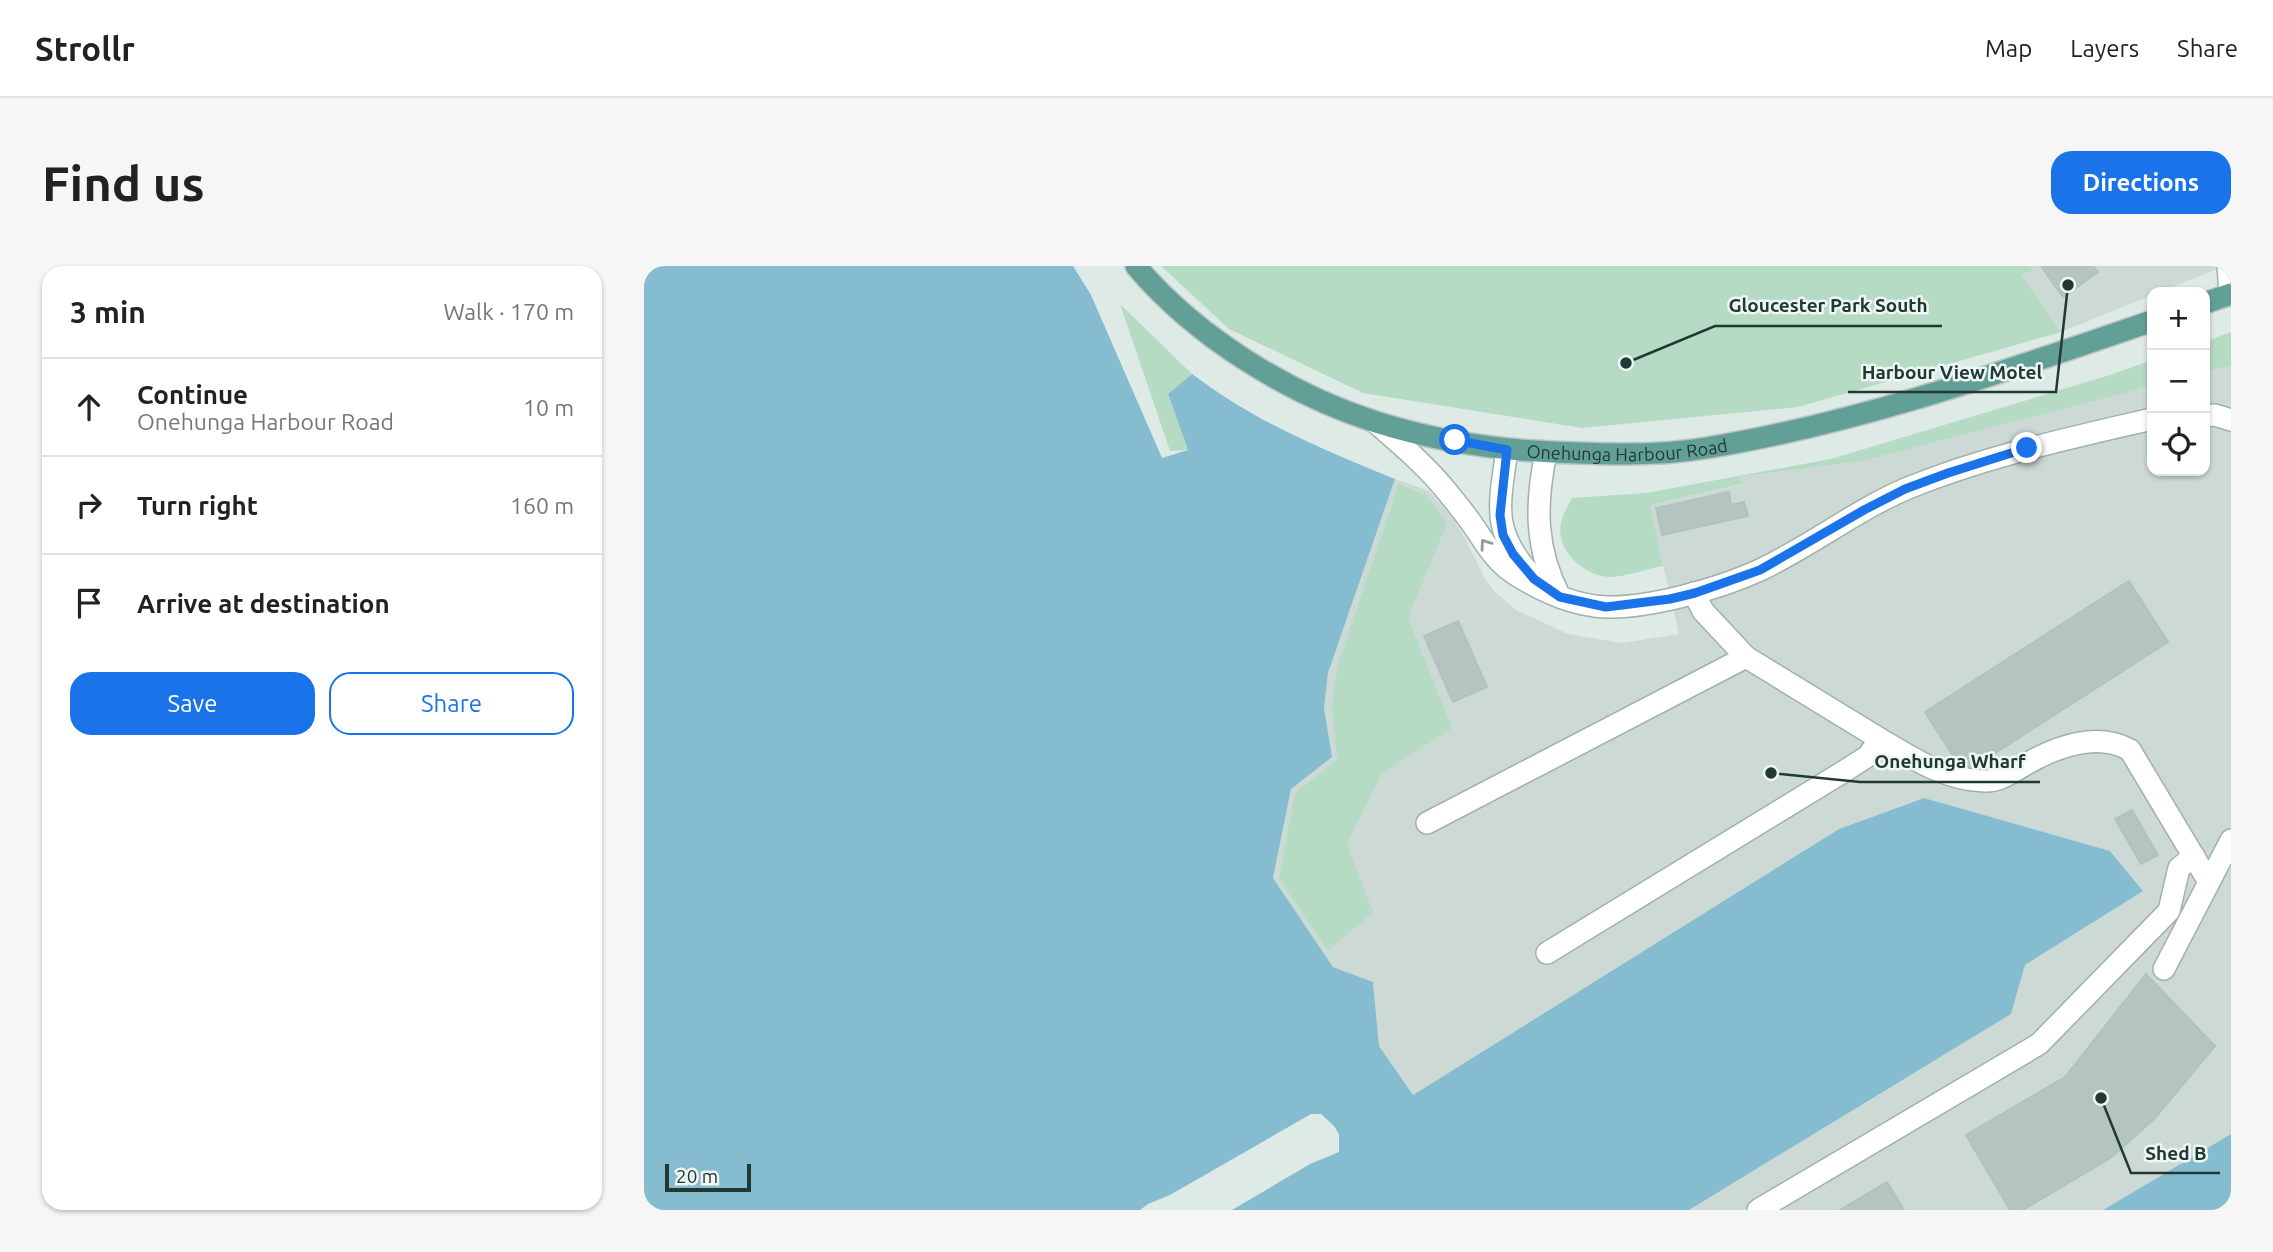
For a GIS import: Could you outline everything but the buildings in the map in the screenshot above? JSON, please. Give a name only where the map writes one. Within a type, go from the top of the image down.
[{"type":"main road","name":"Onehunga Harbour Road","points":[[1136,266],[1178,310],[1225,346],[1319,400],[1375,422],[1416,433],[1507,450],[1546,453],[1665,452],[1704,448],[1801,429],[1990,377],[2147,323]]},
{"type":"main road","points":[[2210,301],[2230,294]]},
{"type":"lane","points":[[2228,266],[2230,294]]},
{"type":"lane","points":[[2210,416],[2231,420]]},
{"type":"lane","points":[[1375,422],[1439,482],[1502,565],[1518,577],[1560,597],[1606,607],[1629,606],[1695,593],[1760,570],[1905,489],[2027,448],[2147,420]]},
{"type":"lane","points":[[1507,450],[1500,515],[1503,535],[1513,554],[1527,571],[1560,597]]},
{"type":"lane","points":[[1546,453],[1539,490],[1539,524],[1543,557],[1560,597]]},
{"type":"lane","points":[[1695,593],[1703,611],[1746,657],[1922,764],[1956,777],[1986,782],[2001,779],[2043,754],[2065,746],[2103,740],[2130,750],[2209,882]]},
{"type":"lane","points":[[1427,823],[1746,657]]},
{"type":"lane","points":[[1547,953],[1868,756],[1880,739]]},
{"type":"lane","points":[[2164,968],[2231,839]]},
{"type":"lane","points":[[1758,1210],[2039,1044],[2169,911],[2179,868],[2194,856]]},
{"type":"shaded area","points":[[2030,266],[2225,266],[2172,287],[2147,287],[2147,297],[2061,332],[2022,275],[2032,270]]},
{"type":"shaded area","points":[[2231,365],[2231,1134],[2103,1210],[1689,1210],[2011,1014],[2025,965],[2143,891],[2110,851],[1924,798],[1839,829],[1413,1095],[1379,1046],[1373,982],[1333,967],[1273,878],[1291,789],[1332,757],[1324,708],[1328,673],[1395,479],[1429,491],[1453,519],[1485,579],[1496,593],[1516,610],[1568,634],[1622,643],[1679,634],[1649,505],[1741,485],[1740,477],[1863,461],[2147,387],[2147,476],[2210,476],[2210,371]]},
{"type":"green space","points":[[1161,266],[2030,266],[2033,270],[2022,275],[2061,332],[1798,407],[1582,428],[1363,393],[1229,329]]},
{"type":"green space","points":[[1120,304],[1192,374],[1168,394],[1188,450],[1170,451]]},
{"type":"green space","points":[[2231,332],[2231,365],[2210,371],[2210,340]]},
{"type":"green space","points":[[2147,362],[2147,387],[1863,461],[1740,477],[1742,484],[1650,505],[1663,566],[1622,576],[1600,576],[1581,567],[1562,543],[1561,523],[1572,498],[1646,493],[1831,459]]},
{"type":"green space","points":[[1399,484],[1427,496],[1447,523],[1408,618],[1452,728],[1381,775],[1347,844],[1373,912],[1328,951],[1279,878],[1295,793],[1337,760],[1332,705],[1338,664]]},
{"type":"water","points":[[644,266],[1073,266],[1091,295],[1162,458],[1188,450],[1168,394],[1192,374],[1265,421],[1395,479],[1328,673],[1324,708],[1332,757],[1291,789],[1273,878],[1333,967],[1373,982],[1379,1046],[1413,1095],[1839,829],[1924,798],[2110,851],[2143,891],[2025,965],[2011,1014],[1689,1210],[644,1210]]},
{"type":"water","points":[[2231,1134],[2231,1210],[2103,1210]]},
{"type":"pier","points":[[1311,1114],[1321,1114],[1334,1126],[1339,1134],[1339,1152],[1310,1164],[1232,1210],[1140,1210],[1170,1195]]},
{"type":"place","name":"Harbour View Motel","points":[[2068,285]]},
{"type":"place","name":"Gloucester Park South","points":[[1626,363]]},
{"type":"place","name":"Onehunga Wharf","points":[[1771,773]]},
{"type":"place","name":"Shed B","points":[[2101,1098]]},
{"type":"route","points":[[1455,440],[1507,450],[1500,515],[1503,535],[1513,554],[1534,579],[1560,597],[1606,607],[1629,606],[1695,593],[1760,570],[1905,489],[2027,448]]}]
